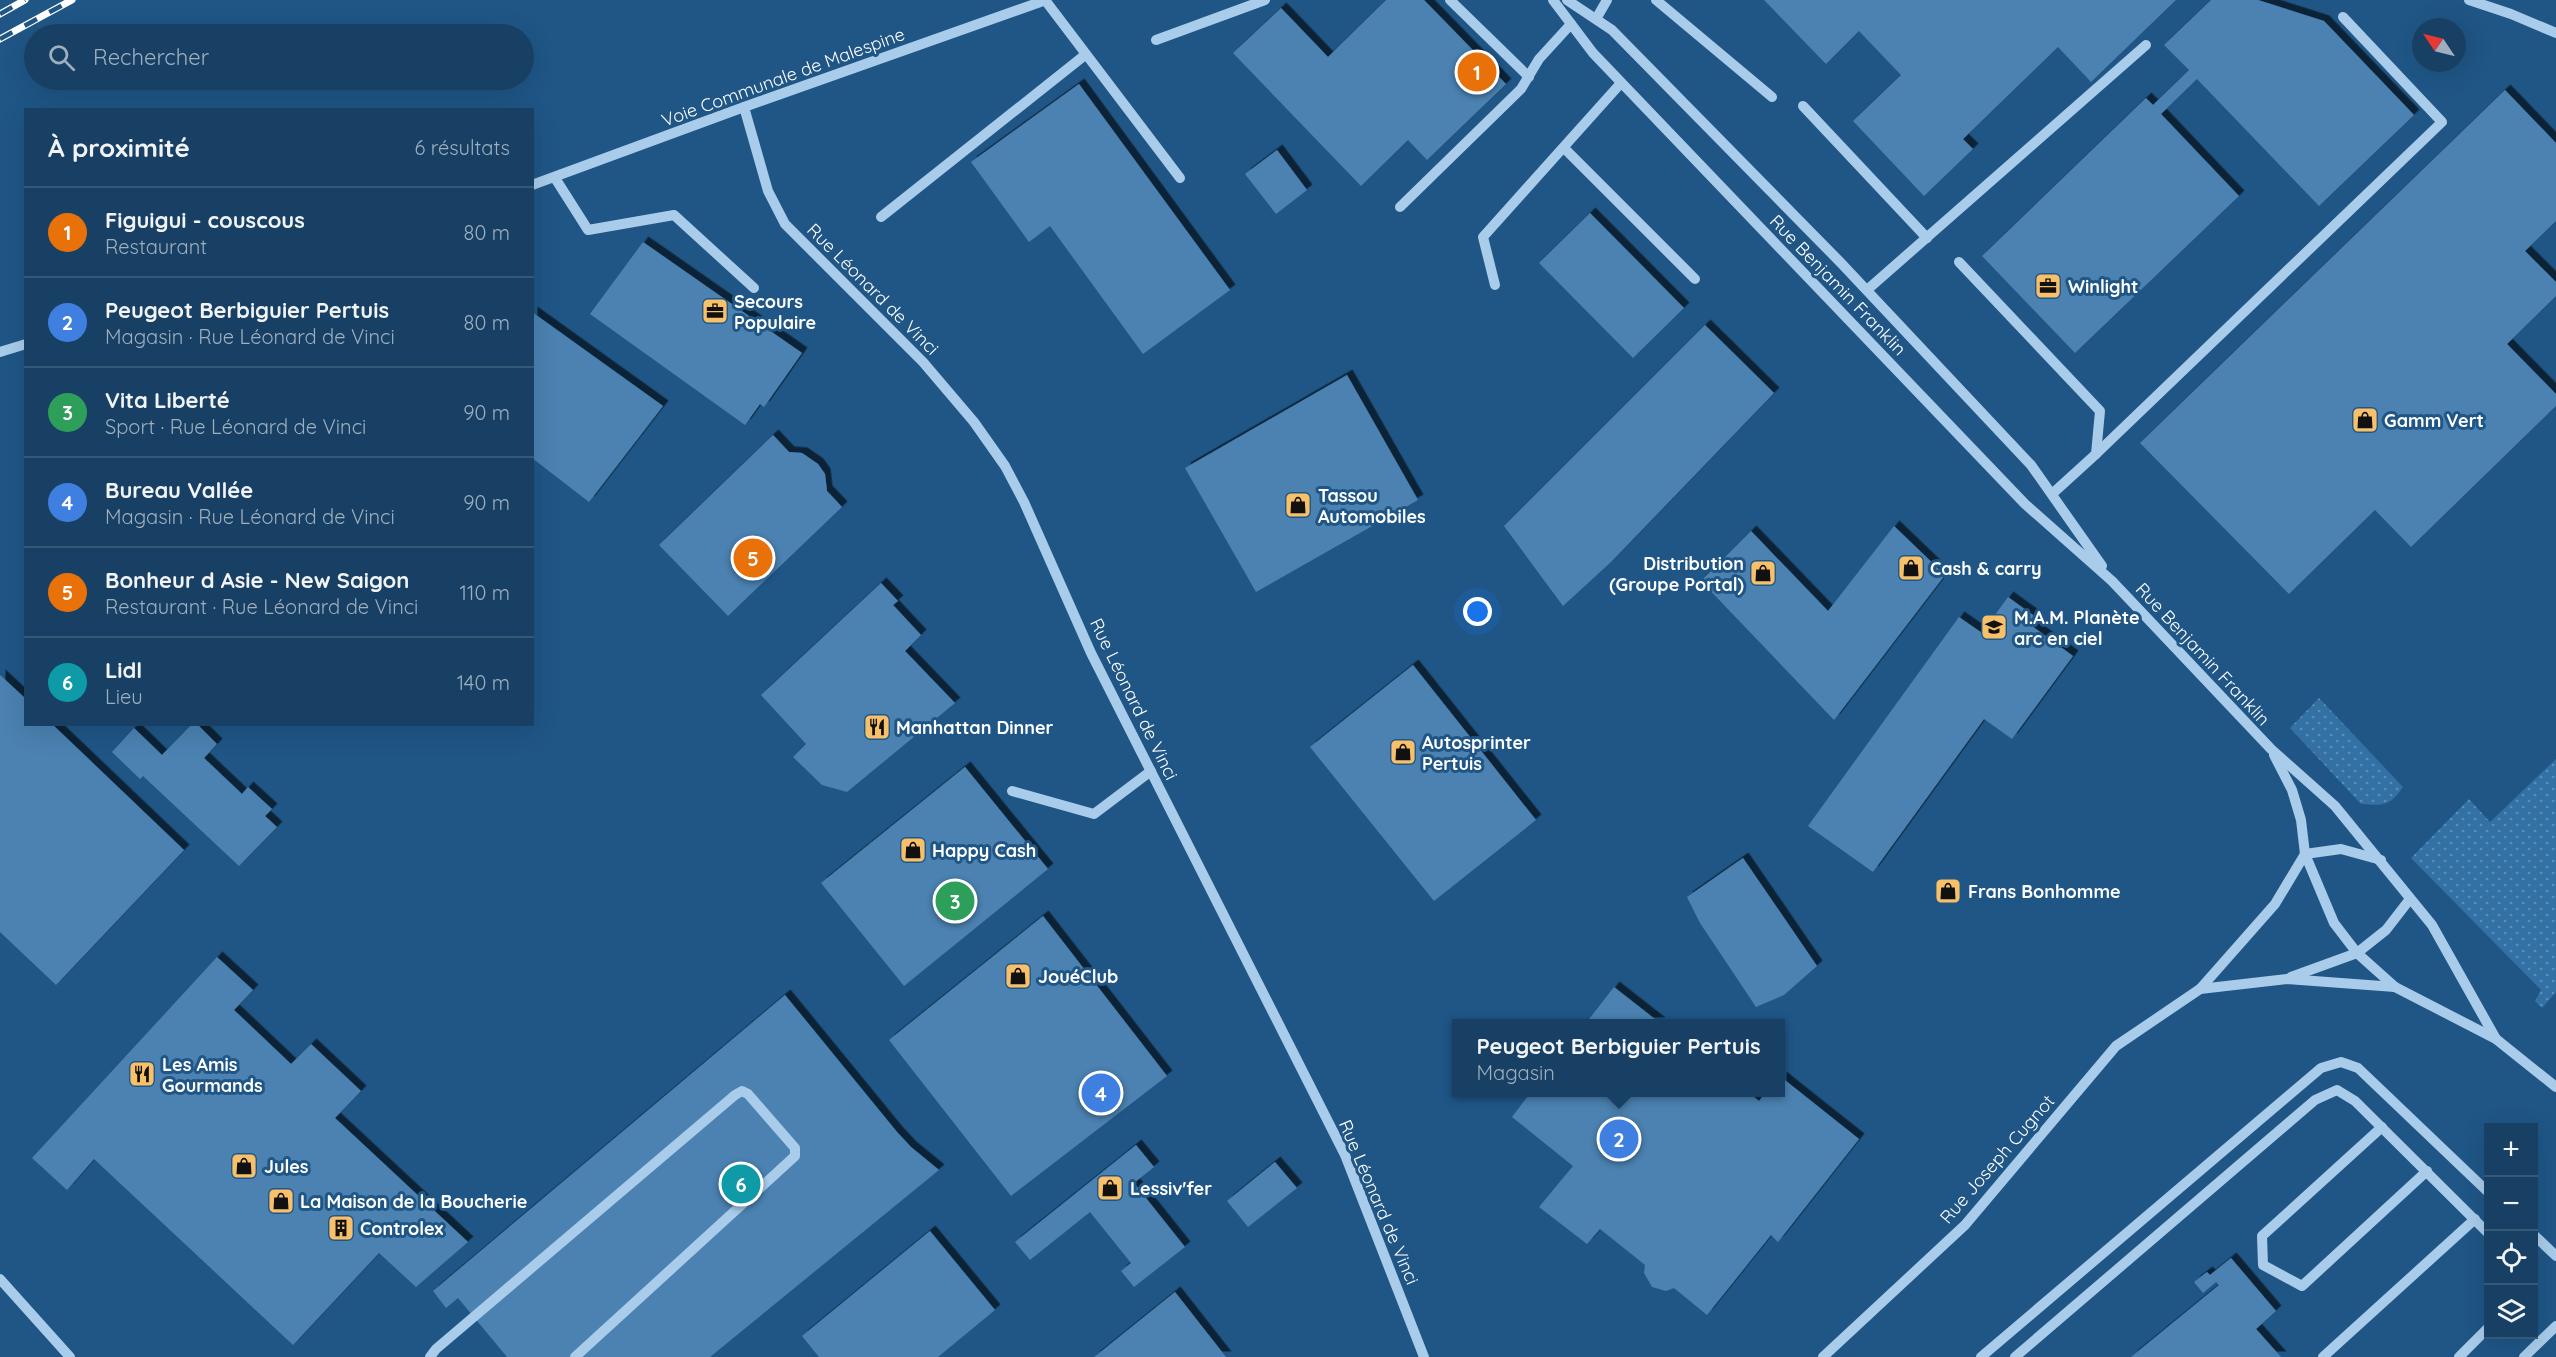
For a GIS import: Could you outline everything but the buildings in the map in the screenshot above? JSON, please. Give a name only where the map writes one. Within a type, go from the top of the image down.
[{"type":"street","points":[[1045,0],[1180,178]]},
{"type":"street","name":"Voie Communale de Malespine","points":[[534,184],[1045,0]]},
{"type":"street","points":[[1156,40],[1265,0]]},
{"type":"street","points":[[1450,0],[1529,77]]},
{"type":"street","name":"Rue Benjamin Franklin","points":[[1553,0],[1593,53],[1621,83],[2025,504],[2112,581],[2271,749]]},
{"type":"street","name":"Rue Benjamin Franklin","points":[[1566,0],[1612,30],[1867,291],[2031,465],[2112,581]]},
{"type":"street","points":[[1596,19],[1607,0]]},
{"type":"street","points":[[1656,0],[1772,97]]},
{"type":"street","points":[[2469,0],[2511,14],[2556,33]]},
{"type":"street","points":[[2052,494],[2442,122],[2343,17]]},
{"type":"street","points":[[1401,207],[1521,89],[1539,59],[1571,24]]},
{"type":"street","points":[[1867,291],[2146,45]]},
{"type":"street","points":[[882,217],[1085,55]]},
{"type":"street","points":[[1495,285],[1483,237],[1621,83]]},
{"type":"street","points":[[1803,106],[1927,238]]},
{"type":"street","name":"Rue Léonard de Vinci","points":[[744,107],[768,191],[785,224],[923,362],[974,422],[1005,466],[1024,502],[1091,653],[1345,1155],[1424,1357]]},
{"type":"street","points":[[1564,148],[1695,279]]},
{"type":"street","points":[[555,178],[588,230],[674,215],[754,288]]},
{"type":"street","points":[[1959,262],[2100,411],[2096,454]]},
{"type":"street","points":[[0,352],[24,345]]},
{"type":"street","points":[[2271,749],[2292,790],[2301,820],[2305,854],[2334,923],[2357,953],[2395,987],[2496,1039],[2556,1088]]},
{"type":"street","points":[[2271,749],[2335,806],[2432,925],[2496,1039]]},
{"type":"street","points":[[1012,791],[1094,814],[1151,771]]},
{"type":"street","points":[[2305,854],[2341,849],[2381,860]]},
{"type":"street","name":"Rue Joseph Cugnot","points":[[1823,1357],[1965,1225],[2116,1046],[2200,988],[2275,904],[2305,854]]},
{"type":"street","name":"Rue Joseph Cugnot","points":[[2288,979],[2357,953],[2386,930],[2410,899]]},
{"type":"street","name":"Rue Joseph Cugnot","points":[[2200,988],[2288,979],[2395,987]]},
{"type":"street","points":[[1981,1357],[2321,1068],[2341,1062],[2358,1068],[2484,1188]]},
{"type":"street","points":[[2015,1357],[2316,1100],[2337,1090],[2355,1101],[2486,1231]]},
{"type":"street","points":[[430,1357],[436,1349],[735,1095],[742,1091],[748,1094],[795,1148],[795,1156],[575,1357]]},
{"type":"street","points":[[2382,1127],[2262,1236],[2263,1265],[2302,1286],[2427,1171]]},
{"type":"street","points":[[2323,1357],[2475,1219]]},
{"type":"street","points":[[2538,1238],[2556,1256]]},
{"type":"street","points":[[0,1279],[70,1357]]},
{"type":"street","points":[[2524,1357],[2556,1326]]},
{"type":"street","points":[[2459,1357],[2484,1332]]},
{"type":"shaded area","points":[[2319,698],[2403,787],[2390,801],[2381,805],[2361,804],[2290,728]]},
{"type":"shaded area","points":[[2556,759],[2556,992],[2542,1008],[2535,1001],[2541,990],[2411,858],[2469,799],[2490,822]]},
{"type":"railway","points":[[0,14],[25,0]]},
{"type":"railway","points":[[28,24],[72,0]]},
{"type":"railway","points":[[0,39],[24,26]]},
{"type":"place","name":"Figuigui - couscous","points":[[1477,72]]},
{"type":"place","name":"Winlight","points":[[2048,286]]},
{"type":"place","name":"Secours Populaire","points":[[715,311]]},
{"type":"place","name":"Gamm Vert","points":[[2365,420]]},
{"type":"place","name":"Tassou Automobiles","points":[[1298,505]]},
{"type":"place","name":"Bonheur d Asie - New Saigon","points":[[753,558]]},
{"type":"place","name":"Cash & carry","points":[[1911,568]]},
{"type":"place","name":"Distribution (Groupe Portal)","points":[[1763,573]]},
{"type":"place","name":"M.A.M. Planète arc en ciel","points":[[1994,627]]},
{"type":"place","name":"Manhattan Dinner","points":[[877,727]]},
{"type":"place","name":"Autosprinter Pertuis","points":[[1403,752]]},
{"type":"place","name":"Happy Cash","points":[[913,850]]},
{"type":"place","name":"Frans Bonhomme","points":[[1948,891]]},
{"type":"place","name":"Vita Liberté","points":[[955,901]]},
{"type":"place","name":"JouéClub","points":[[1018,976]]},
{"type":"place","name":"Les Amis Gourmands","points":[[142,1074]]},
{"type":"place","name":"Bureau Vallée","points":[[1101,1093]]},
{"type":"place","name":"Peugeot Berbiguier Pertuis","points":[[1619,1139]]},
{"type":"place","name":"Jules","points":[[244,1166]]},
{"type":"place","name":"Lidl","points":[[741,1184]]},
{"type":"place","name":"Lessiv'fer","points":[[1110,1188]]},
{"type":"place","name":"La Maison de la Boucherie","points":[[281,1201]]},
{"type":"place","name":"Controlex","points":[[341,1228]]}]
